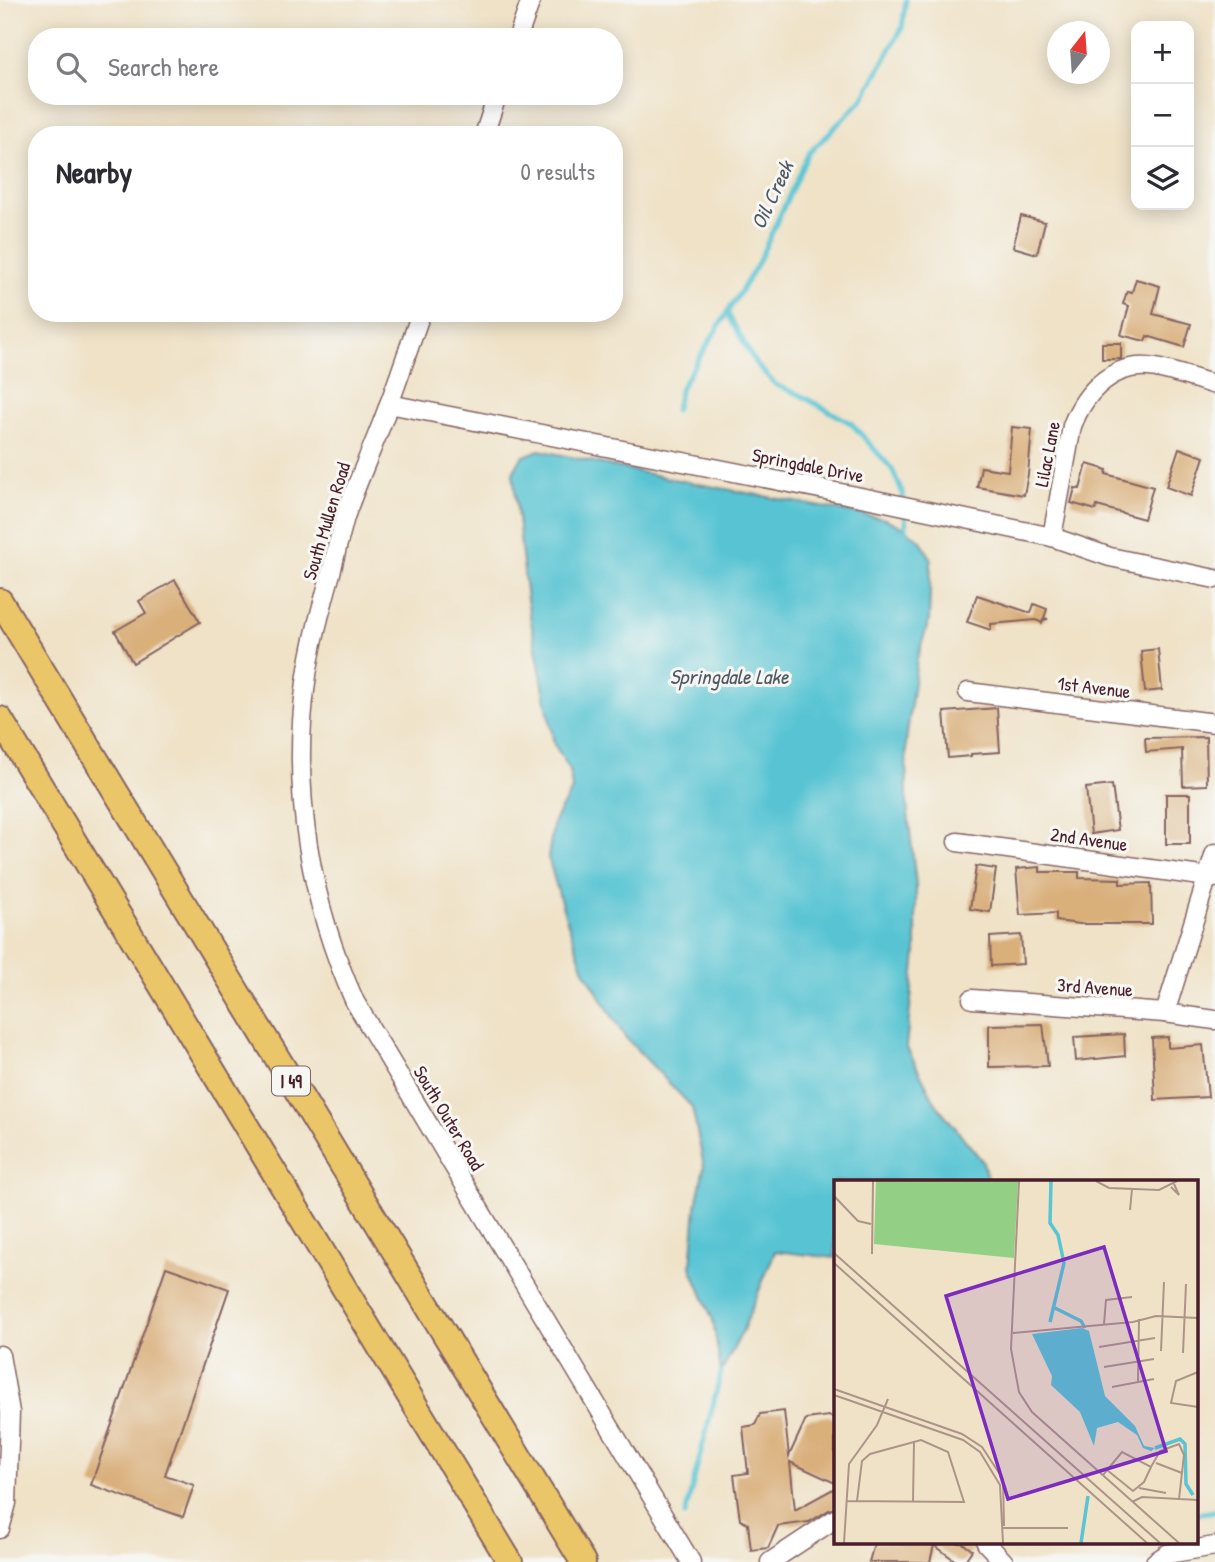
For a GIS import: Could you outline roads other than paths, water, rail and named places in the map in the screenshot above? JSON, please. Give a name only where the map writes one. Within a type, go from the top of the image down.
[{"type":"highway","name":"I 49","points":[[0,601],[583,1562]]},
{"type":"highway","points":[[0,719],[510,1562]]},
{"type":"street","points":[[521,28],[531,0]]},
{"type":"street","points":[[487,126],[494,105]]},
{"type":"street","name":"South Mullen Road","points":[[311,654],[345,516],[418,322]]},
{"type":"street","name":"Lilac Lane","points":[[1052,537],[1072,426],[1079,409],[1102,381],[1119,372],[1154,368],[1215,385]]},
{"type":"street","name":"Springdale Drive","points":[[389,404],[940,513],[1052,537],[1110,557],[1215,579]]},
{"type":"street","name":"South Outer Road","points":[[311,654],[302,733],[306,834],[328,933],[346,981],[355,1002],[691,1562]]},
{"type":"street","name":"1st Avenue","points":[[968,692],[1215,723]]},
{"type":"street","name":"2nd Avenue","points":[[957,842],[1211,877]]},
{"type":"street","points":[[1166,1013],[1211,877],[1215,853]]},
{"type":"street","name":"3rd Avenue","points":[[971,999],[1166,1013],[1215,1020]]},
{"type":"street","points":[[0,1355],[10,1412],[7,1503],[0,1529]]},
{"type":"street","points":[[770,1562],[834,1520]]},
{"type":"street","points":[[987,1544],[1004,1562]]},
{"type":"street","points":[[1155,1562],[1167,1553],[1215,1546]]},
{"type":"water","name":"Springdale Lake","points":[[539,450],[667,478],[886,519],[906,529],[921,541],[931,559],[929,620],[917,659],[906,742],[907,804],[916,885],[916,953],[906,1046],[936,1104],[983,1162],[988,1180],[834,1180],[834,1258],[775,1251],[743,1330],[721,1373],[713,1320],[691,1267],[696,1207],[704,1166],[692,1107],[625,1037],[584,970],[548,857],[554,821],[572,790],[570,770],[554,744],[527,600],[513,473],[522,457]]},
{"type":"waterway","name":"Oil Creek","points":[[675,411],[681,387],[757,265],[808,154],[863,99],[902,28],[906,0]]},
{"type":"waterway","points":[[727,312],[755,363],[776,385],[851,423],[892,469],[904,501]]},
{"type":"waterway","points":[[905,511],[906,529]]},
{"type":"waterway","points":[[685,1515],[721,1373]]},
{"type":"waterway","points":[[1198,1514],[1215,1511]]}]
